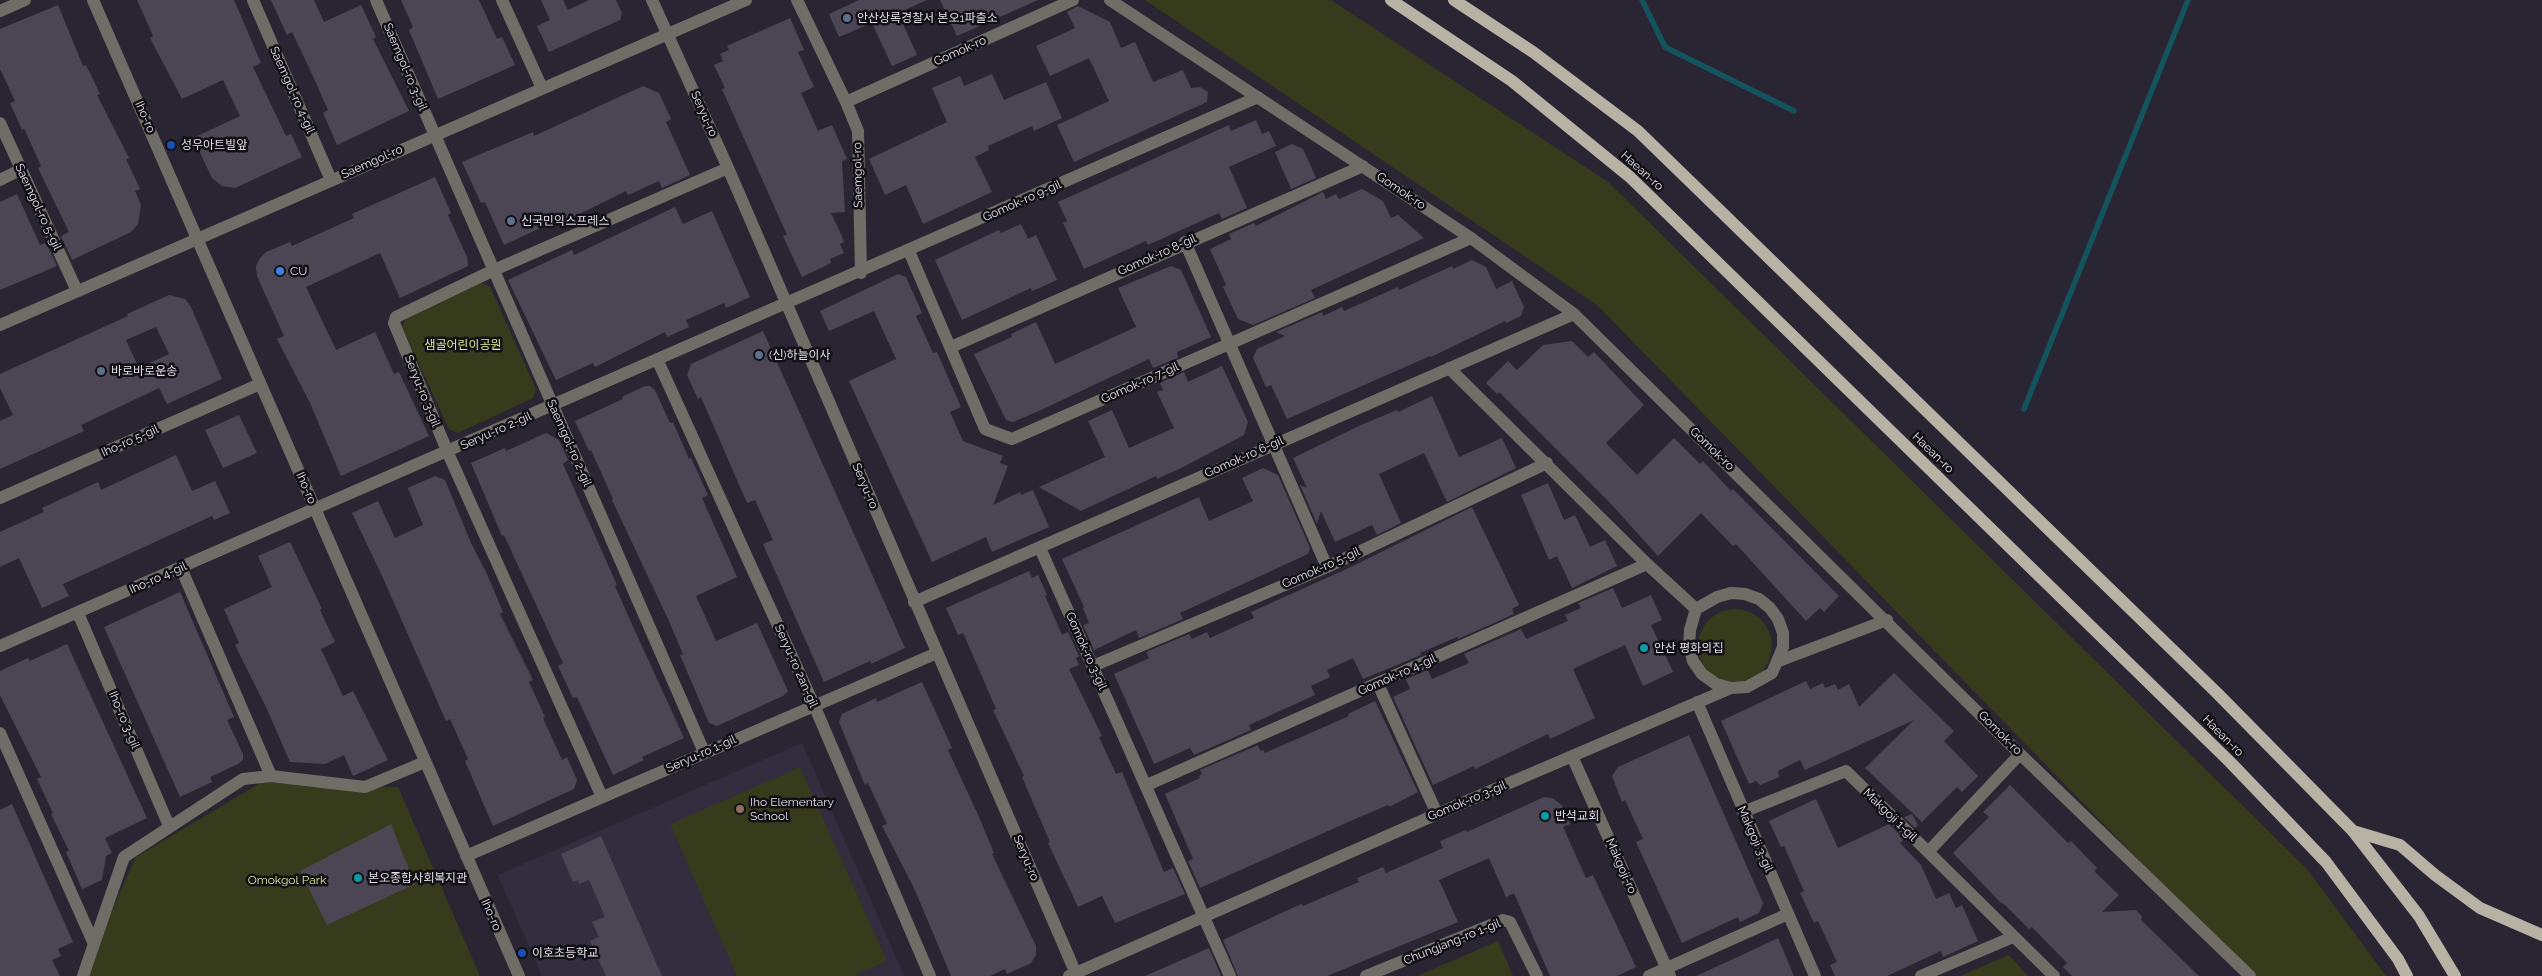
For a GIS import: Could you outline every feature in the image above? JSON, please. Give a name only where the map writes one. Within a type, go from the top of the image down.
[{"type":"main road","name":"Haean-ro","points":[[1391,0],[1512,81],[1630,176],[2230,762],[2326,862],[2398,959],[2407,976]]},
{"type":"main road","name":"Haean-ro","points":[[1454,0],[1534,52],[1638,131],[2217,693],[2353,831],[2419,916],[2455,976]]},
{"type":"main road","points":[[2353,831],[2400,845],[2435,875],[2480,908],[2542,935]]},
{"type":"street","points":[[0,11],[25,0]]},
{"type":"street","name":"Iho-ro","points":[[94,0],[519,976]]},
{"type":"street","name":"Saemgol-ro 4-gil","points":[[253,0],[331,180]]},
{"type":"street","name":"Saemgol-ro 3-gil","points":[[376,0],[434,134]]},
{"type":"street","points":[[502,0],[542,88]]},
{"type":"street","name":"Seryu-ro","points":[[652,0],[728,168],[1074,975]]},
{"type":"street","name":"Saemgol-ro","points":[[0,325],[434,134],[746,0]]},
{"type":"street","name":"Saemgol-ro","points":[[797,0],[858,131],[860,272]]},
{"type":"street","name":"Gomok-ro","points":[[846,102],[1073,0]]},
{"type":"street","name":"Gomok-ro","points":[[1110,0],[1471,238],[1574,314],[1887,620],[2020,754],[2250,976]]},
{"type":"street","name":"Gomok-ro 9-gil","points":[[786,304],[1258,97]]},
{"type":"street","name":"Saemgol-ro 5-gil","points":[[0,123],[20,170],[77,290]]},
{"type":"street","name":"Saemgol-ro 2-gil","points":[[434,134],[704,752]]},
{"type":"street","name":"Gomok-ro 8-gil","points":[[951,347],[1185,242],[1363,166]]},
{"type":"street","name":"Seryu-ro 3-gil","points":[[602,797],[448,453],[394,323],[396,317],[494,270],[728,168]]},
{"type":"street","points":[[0,180],[20,170]]},
{"type":"street","name":"Gomok-ro 7-gil","points":[[909,251],[985,429],[1012,439],[1471,238]]},
{"type":"street","points":[[1185,242],[1327,566]]},
{"type":"street","name":"Seryu-ro 2-gil","points":[[314,508],[448,453],[657,359],[786,304]]},
{"type":"street","name":"Gomok-ro 6-gil","points":[[914,602],[1040,548],[1274,443],[1574,314]]},
{"type":"street","name":"Seryu-ro 2an-gil","points":[[657,359],[814,705],[930,976]]},
{"type":"street","points":[[1449,368],[1647,564],[1696,609]]},
{"type":"street","name":"Iho-ro 5-gil","points":[[0,498],[260,384]]},
{"type":"street","name":"Gomok-ro 5-gil","points":[[1093,666],[1327,566],[1547,463]]},
{"type":"street","name":"Iho-ro 4-gil","points":[[0,646],[182,568],[314,508]]},
{"type":"street","name":"Gomok-ro 3-gil","points":[[1040,548],[1204,918]]},
{"type":"street","name":"Gomok-ro 4-gil","points":[[1146,785],[1647,564]]},
{"type":"street","points":[[182,568],[271,776]]},
{"type":"street","points":[[1731,593],[1745,594],[1759,599],[1770,608],[1778,619],[1783,633],[1783,647],[1779,661],[1772,673],[1760,682],[1748,687],[1731,688],[1716,684],[1702,674],[1693,661],[1689,638],[1696,609],[1717,597],[1731,593]]},
{"type":"street","name":"Iho-ro 3-gil","points":[[78,613],[169,826]]},
{"type":"street","points":[[1779,661],[1887,620]]},
{"type":"street","name":"Seryu-ro 1-gil","points":[[466,856],[937,653]]},
{"type":"street","points":[[1378,684],[1437,814]]},
{"type":"street","name":"Gomok-ro 3-gil","points":[[1074,975],[1437,814],[1731,688]]},
{"type":"street","name":"Makgoji 3-gil","points":[[1697,702],[1815,976]]},
{"type":"street","points":[[0,733],[94,944]]},
{"type":"street","points":[[1928,852],[2020,754]]},
{"type":"street","name":"Makgoji-ro","points":[[1572,756],[1668,972]]},
{"type":"street","points":[[83,976],[124,857],[243,779],[271,776],[365,787],[425,762]]},
{"type":"street","name":"Makgoji 1-gil","points":[[1743,812],[1846,771],[2054,976]]},
{"type":"street","points":[[1649,976],[1668,972],[1788,914]]},
{"type":"street","points":[[1204,918],[1230,976]]},
{"type":"street","name":"Chungjang-ro 1-gil","points":[[1366,976],[1503,920],[1510,922],[1537,976]]},
{"type":"street","points":[[1921,976],[2014,937]]},
{"type":"shaded area","name":"Iho Elementary School","points":[[802,743],[904,976],[542,976],[498,875]]},
{"type":"green space","points":[[1145,0],[1331,0],[1608,182],[2307,869],[2386,976],[2252,976],[1597,305]]},
{"type":"green space","name":"샘골어린이공원","points":[[481,283],[490,287],[536,389],[533,398],[458,433],[449,429],[402,327],[406,318]]},
{"type":"green space","points":[[1742,609],[1762,619],[1770,632],[1772,646],[1770,660],[1762,673],[1749,681],[1728,683],[1708,673],[1700,660],[1698,639],[1708,619],[1721,611]]},
{"type":"green space","points":[[800,767],[887,961],[853,976],[737,976],[670,824]]},
{"type":"green space","name":"Omokgol Park","points":[[262,782],[398,787],[480,976],[86,976],[103,930],[136,857]]},
{"type":"green space","points":[[1498,941],[1513,976],[1417,976]]},
{"type":"green space","points":[[2009,955],[2028,976],[1960,976]]},
{"type":"building","points":[[137,0],[234,0],[261,63],[253,67],[286,136],[291,134],[302,157],[235,188],[222,186],[212,178],[193,138],[240,116],[223,80],[182,99],[150,38],[153,36]]},
{"type":"building","points":[[271,0],[314,0],[324,22],[361,5],[376,37],[373,39],[409,111],[337,145],[323,113],[328,110],[312,74],[292,32],[287,35]]},
{"type":"building","points":[[401,0],[479,0],[497,39],[502,37],[515,65],[438,99],[409,30],[413,27]]},
{"type":"building","points":[[541,0],[563,0],[568,10],[589,0],[616,0],[622,13],[620,20],[549,52],[537,26],[550,20]]},
{"type":"building","points":[[859,0],[927,0],[898,13],[917,55],[892,66],[872,23],[839,37],[829,14]]},
{"type":"building","points":[[940,0],[1038,0],[957,36]]},
{"type":"building","points":[[58,5],[83,66],[86,65],[100,94],[97,95],[129,158],[126,159],[140,189],[135,191],[141,205],[138,224],[131,232],[72,260],[61,236],[69,232],[38,168],[41,166],[24,128],[22,130],[10,103],[15,101],[0,69],[0,29]]},
{"type":"building","points":[[1078,6],[1110,22],[1121,48],[1135,42],[1153,82],[1183,70],[1191,88],[1200,87],[1208,92],[1207,102],[1074,162],[1057,125],[1109,101],[1089,58],[1050,76],[1036,46],[1075,28],[1067,12]]},
{"type":"building","points":[[790,18],[804,50],[798,52],[814,87],[801,93],[818,131],[832,125],[847,159],[842,161],[845,212],[831,213],[844,242],[840,244],[844,253],[830,259],[831,263],[802,277],[783,236],[787,235],[722,89],[725,88],[714,65],[723,61],[720,54],[729,50],[727,46]]},
{"type":"building","points":[[992,74],[1004,100],[1046,82],[1062,118],[1034,131],[1032,126],[988,146],[989,150],[975,157],[992,192],[923,224],[906,185],[885,195],[869,159],[947,122],[932,88],[960,76],[964,86]]},
{"type":"building","points":[[643,86],[659,93],[671,119],[666,122],[690,175],[662,188],[659,181],[628,195],[626,191],[553,227],[551,223],[504,245],[485,202],[481,203],[462,162],[533,132],[534,136]]},
{"type":"building","points":[[1256,120],[1262,134],[1269,131],[1276,146],[1229,167],[1247,208],[1222,219],[1219,213],[1148,245],[1146,241],[1084,269],[1063,223],[1067,221],[1058,202],[1229,125],[1231,131]]},
{"type":"building","points":[[1292,144],[1303,149],[1316,178],[1291,189],[1275,152]]},
{"type":"building","points":[[435,177],[451,213],[448,215],[467,257],[468,266],[400,298],[380,253],[306,287],[336,350],[375,332],[394,374],[399,372],[429,436],[341,476],[310,403],[277,339],[284,336],[257,276],[256,266],[266,252],[290,242],[292,246],[354,218],[352,214]]},
{"type":"building","points":[[1362,189],[1383,201],[1391,218],[1398,215],[1424,238],[1311,290],[1315,298],[1253,325],[1238,319],[1223,287],[1226,285],[1210,249],[1231,239],[1229,234],[1254,223],[1256,226],[1323,192],[1326,199],[1336,194],[1339,199]]},
{"type":"building","points":[[17,194],[40,245],[46,243],[57,266],[0,290],[0,202]]},
{"type":"building","points":[[675,207],[683,224],[712,211],[750,297],[726,308],[724,303],[686,320],[689,327],[667,337],[665,332],[595,367],[593,363],[556,380],[508,280],[572,250],[574,255]]},
{"type":"building","points":[[1021,224],[1028,239],[1036,235],[1057,280],[1032,291],[1031,288],[962,320],[935,260],[999,230],[1001,233]]},
{"type":"building","points":[[1472,260],[1486,267],[1496,289],[1512,281],[1524,307],[1521,316],[1506,323],[1505,321],[1431,357],[1287,419],[1271,385],[1266,387],[1253,358],[1257,349],[1285,336],[1276,332],[1322,312],[1323,316],[1342,307],[1344,311],[1398,287],[1399,290],[1452,266],[1453,269]]},
{"type":"building","points":[[1171,266],[1181,270],[1211,337],[1177,352],[1178,358],[1153,368],[1149,359],[1013,422],[1006,420],[974,354],[1012,337],[1011,334],[1036,322],[1055,364],[1136,327],[1118,288]]},
{"type":"building","points":[[898,274],[906,277],[922,313],[916,316],[933,353],[937,352],[961,407],[950,412],[963,441],[1003,456],[1000,463],[1008,466],[993,505],[1020,492],[1021,495],[1033,490],[1049,527],[992,552],[986,537],[932,562],[849,381],[896,359],[874,311],[829,331],[820,311]]},
{"type":"building","points":[[169,295],[185,299],[190,305],[222,379],[167,404],[159,388],[81,425],[84,431],[0,469],[0,421],[13,415],[0,388],[0,374],[128,316],[127,314]],"holes":[[[156,327],[169,354],[139,368],[126,340]]]},
{"type":"building","points":[[763,331],[905,648],[871,664],[870,661],[824,682],[763,544],[773,540],[755,500],[747,503],[701,397],[698,399],[687,375],[691,364]]},
{"type":"building","points":[[1572,341],[1588,357],[1594,352],[1644,405],[1606,443],[1637,475],[1674,438],[1700,464],[1703,461],[1731,491],[1733,489],[1839,596],[1824,612],[1820,608],[1806,621],[1736,544],[1733,546],[1701,513],[1658,556],[1612,505],[1499,392],[1497,394],[1486,383],[1508,361],[1517,370],[1543,345]]},
{"type":"building","points":[[1222,366],[1248,422],[1244,435],[1183,467],[1157,479],[1156,476],[1081,511],[1039,487],[1105,457],[1088,421],[1112,410],[1129,448],[1174,428],[1157,392],[1163,390],[1160,383],[1184,372],[1188,382]]},
{"type":"building","points":[[645,386],[650,386],[655,390],[670,423],[673,422],[689,459],[691,458],[708,495],[702,498],[737,577],[696,596],[716,641],[757,623],[788,691],[783,696],[717,726],[709,723],[680,655],[683,654],[668,619],[612,500],[591,450],[589,451],[575,421],[623,399],[622,397]]},
{"type":"building","points":[[1432,396],[1459,457],[1502,438],[1516,468],[1447,502],[1424,453],[1379,474],[1401,523],[1377,535],[1372,525],[1335,542],[1321,511],[1317,524],[1300,485],[1307,488],[1293,458],[1361,425],[1397,410],[1398,412]]},
{"type":"building","points":[[239,415],[257,453],[223,468],[205,430]]},
{"type":"building","points":[[546,433],[559,440],[568,460],[563,464],[617,585],[615,586],[630,620],[684,738],[642,757],[644,760],[613,775],[577,697],[573,698],[558,666],[563,663],[504,535],[502,536],[471,463],[505,448],[506,451]]},
{"type":"building","points":[[176,455],[192,491],[215,481],[230,513],[214,520],[212,516],[63,584],[69,596],[42,608],[19,558],[0,567],[0,532],[44,512],[42,508],[98,482],[101,490]]},
{"type":"building","points":[[1263,468],[1278,475],[1310,548],[1308,554],[1180,613],[1183,619],[1139,638],[1136,630],[1094,650],[1083,625],[1089,623],[1084,607],[1062,559],[1199,497],[1209,521],[1253,501],[1242,478]]},
{"type":"building","points":[[435,476],[445,480],[471,543],[503,612],[500,614],[533,680],[529,682],[545,717],[543,718],[562,760],[567,757],[577,780],[574,789],[493,826],[465,761],[468,759],[450,719],[446,721],[352,513],[378,501],[395,538],[423,525],[408,488]]},
{"type":"building","points":[[1548,483],[1564,520],[1575,515],[1590,547],[1605,540],[1617,566],[1572,588],[1557,556],[1549,560],[1521,495]]},
{"type":"building","points":[[1472,507],[1519,605],[1512,609],[1514,614],[1363,679],[1353,658],[1327,670],[1330,677],[1311,686],[1315,695],[1249,725],[1251,730],[1194,755],[1190,748],[1154,764],[1114,674],[1149,658],[1146,652],[1189,634],[1192,639],[1207,632],[1210,638],[1254,618],[1251,612],[1351,567]]},
{"type":"building","points":[[290,542],[322,609],[320,610],[335,642],[321,649],[343,696],[353,691],[388,760],[353,776],[344,755],[325,764],[290,762],[266,707],[235,645],[239,643],[224,609],[272,587],[258,556]]},
{"type":"building","points":[[1029,571],[1032,578],[1038,575],[1062,635],[1068,632],[1079,656],[1076,658],[1079,665],[1069,669],[1102,736],[1099,737],[1116,774],[1122,772],[1164,872],[1173,868],[1185,894],[1115,923],[1102,896],[1078,907],[1048,843],[1050,842],[1022,777],[1024,776],[993,710],[996,709],[963,633],[958,635],[946,608]]},
{"type":"building","points":[[1613,588],[1622,608],[1651,595],[1662,620],[1651,625],[1673,672],[1643,686],[1625,645],[1573,669],[1595,718],[1550,739],[1548,734],[1475,769],[1474,766],[1433,785],[1393,697],[1410,689],[1406,679],[1428,670],[1432,679],[1469,663],[1464,654],[1521,629],[1526,639],[1568,621],[1565,615],[1581,608],[1578,603]]},
{"type":"building","points":[[180,592],[234,717],[227,720],[243,754],[243,760],[210,777],[212,782],[180,797],[104,627]]},
{"type":"building","points":[[67,644],[147,818],[105,838],[112,853],[106,856],[102,880],[82,889],[66,852],[69,851],[37,779],[41,777],[0,695],[0,671],[28,658],[30,661]]},
{"type":"building","points":[[1894,673],[1954,731],[1944,741],[1978,776],[1962,792],[1957,787],[1922,822],[1865,768],[1914,720],[1805,770],[1800,760],[1778,771],[1779,777],[1760,785],[1756,781],[1749,784],[1721,721],[1806,681],[1810,689],[1823,683],[1825,688],[1835,684],[1838,690],[1849,684],[1859,707]]},
{"type":"building","points":[[922,682],[952,748],[948,750],[979,817],[994,853],[992,854],[1036,946],[1036,955],[1031,963],[1007,974],[1005,969],[990,976],[951,976],[914,888],[882,826],[887,824],[868,783],[865,785],[839,722],[842,714],[876,698],[877,702]]},
{"type":"building","points":[[1375,701],[1418,792],[1389,807],[1388,805],[1355,819],[1200,888],[1188,861],[1193,859],[1165,794],[1200,778],[1199,776],[1202,774],[1200,770],[1258,745],[1260,751],[1263,750],[1265,753],[1349,716],[1348,714]]},
{"type":"building","points":[[1689,735],[1763,903],[1759,913],[1740,922],[1738,917],[1682,943],[1636,842],[1643,839],[1625,800],[1622,802],[1612,776],[1618,767]]},
{"type":"building","points":[[2010,785],[2068,843],[2071,841],[2097,868],[2094,871],[2119,895],[2102,912],[2136,910],[2142,916],[2141,920],[2199,976],[2072,976],[2063,967],[2067,963],[2032,927],[2029,929],[2002,904],[1953,853],[1989,817],[1983,812]]},
{"type":"building","points":[[1544,797],[1552,798],[1562,805],[1570,824],[1563,827],[1586,878],[1593,875],[1636,967],[1617,976],[1550,976],[1514,893],[1506,897],[1489,858],[1439,880],[1458,922],[1327,976],[1238,976],[1223,940],[1301,904],[1303,906],[1359,882],[1357,878],[1383,867],[1386,873],[1443,848],[1440,841],[1466,830],[1467,832]]},
{"type":"building","points":[[1816,799],[1838,848],[1889,824],[1904,839],[1900,843],[1921,865],[1936,899],[1949,893],[1956,908],[1962,905],[1978,941],[1943,957],[1941,951],[1887,976],[1835,976],[1830,965],[1837,962],[1818,921],[1814,923],[1800,893],[1804,891],[1784,846],[1781,847],[1769,821]]},
{"type":"building","points":[[12,804],[73,942],[58,949],[61,956],[52,960],[60,976],[0,976],[0,810]]},
{"type":"building","points":[[1912,814],[1918,825],[1915,828],[1904,817]]},
{"type":"building","name":"본오종합사회복지관","points":[[391,824],[415,884],[327,925],[300,871]]},
{"type":"building","points":[[601,836],[662,976],[606,976],[590,941],[599,937],[592,922],[605,917],[589,880],[579,884],[578,880],[573,882],[561,854]]},
{"type":"building","points":[[1778,938],[1794,976],[1696,976],[1742,955]]},
{"type":"building","points":[[1209,948],[1221,976],[1145,976]]},
{"type":"waterway","points":[[1642,0],[1665,47],[1794,111]]},
{"type":"waterway","points":[[2024,409],[2188,0]]},
{"type":"place","name":"안산상록경찰서 본오1파출소","points":[[847,18]]},
{"type":"place","name":"성우아트빌앞","points":[[171,145]]},
{"type":"place","name":"신국민익스프레스","points":[[511,221]]},
{"type":"place","name":"CU","points":[[280,271]]},
{"type":"place","name":"(신)하늘이사","points":[[759,355]]},
{"type":"place","name":"바로바로운송","points":[[101,371]]},
{"type":"place","name":"안산 평화의집","points":[[1644,648]]},
{"type":"place","name":"Iho Elementary School","points":[[740,809]]},
{"type":"place","name":"반석교회","points":[[1545,816]]},
{"type":"place","name":"본오종합사회복지관","points":[[358,878]]},
{"type":"place","name":"이호초등학교","points":[[522,953]]}]
